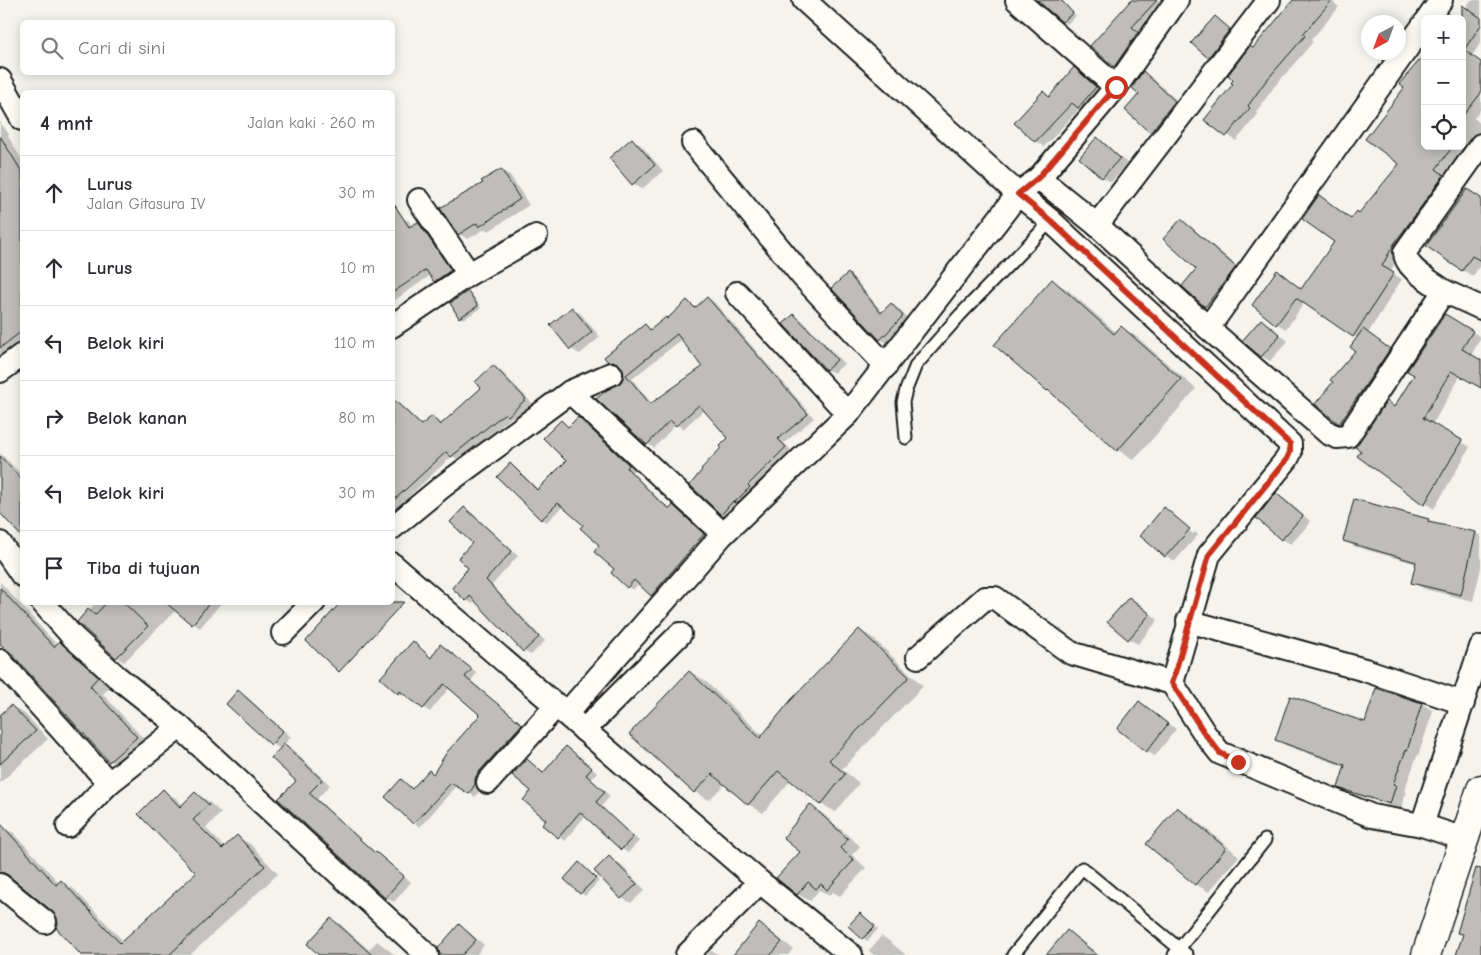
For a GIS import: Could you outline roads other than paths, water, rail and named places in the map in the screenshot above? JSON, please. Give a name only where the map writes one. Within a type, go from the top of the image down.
[{"type":"main road","points":[[1426,955],[1481,788]]},
{"type":"street","points":[[804,0],[1018,194],[1051,221],[1290,444],[1290,452],[1287,459],[1209,555],[1188,621],[1172,683]]},
{"type":"street","points":[[1017,0],[1116,87]]},
{"type":"street","points":[[488,782],[562,709],[723,534],[848,414],[1018,194],[1038,178],[1116,87],[1177,0]]},
{"type":"street","points":[[1097,225],[1269,0]]},
{"type":"street","points":[[1431,15],[1441,0]]},
{"type":"street","points":[[1208,328],[1421,29]]},
{"type":"street","points":[[0,80],[20,115]]},
{"type":"street","points":[[693,143],[803,277],[886,366]]},
{"type":"street","points":[[1481,145],[1405,252],[1405,257],[1414,269],[1444,290],[1481,308]]},
{"type":"street","points":[[1038,178],[1097,225],[1208,328],[1328,433],[1337,437],[1348,436],[1444,290]]},
{"type":"street","points":[[418,200],[469,274]]},
{"type":"street","points":[[395,324],[469,274],[536,236]]},
{"type":"street","points":[[737,293],[848,414]]},
{"type":"street","points":[[0,371],[20,356]]},
{"type":"street","points":[[395,526],[443,486],[570,392],[611,374]]},
{"type":"street","points":[[570,392],[723,534]]},
{"type":"street","points":[[0,543],[20,572]]},
{"type":"street","points":[[395,567],[842,952]]},
{"type":"street","points":[[918,657],[985,598],[996,598],[1071,653],[1172,683],[1205,734],[1220,753],[1372,816],[1422,825],[1464,838]]},
{"type":"street","points":[[45,605],[73,637],[117,677],[180,727],[427,955]]},
{"type":"street","points":[[283,633],[311,605]]},
{"type":"street","points":[[1188,621],[1365,670],[1463,703]]},
{"type":"street","points":[[584,730],[680,634]]},
{"type":"street","points":[[1422,825],[1481,647]]},
{"type":"street","points":[[0,661],[109,783]]},
{"type":"street","points":[[68,826],[109,783],[180,727]]},
{"type":"street","points":[[687,955],[760,882]]},
{"type":"street","points":[[0,885],[45,922]]},
{"type":"lane","points":[[906,438],[903,402],[916,365],[960,315],[1051,221]]},
{"type":"lane","points":[[1013,955],[1082,868],[1180,953],[1265,840]]}]
